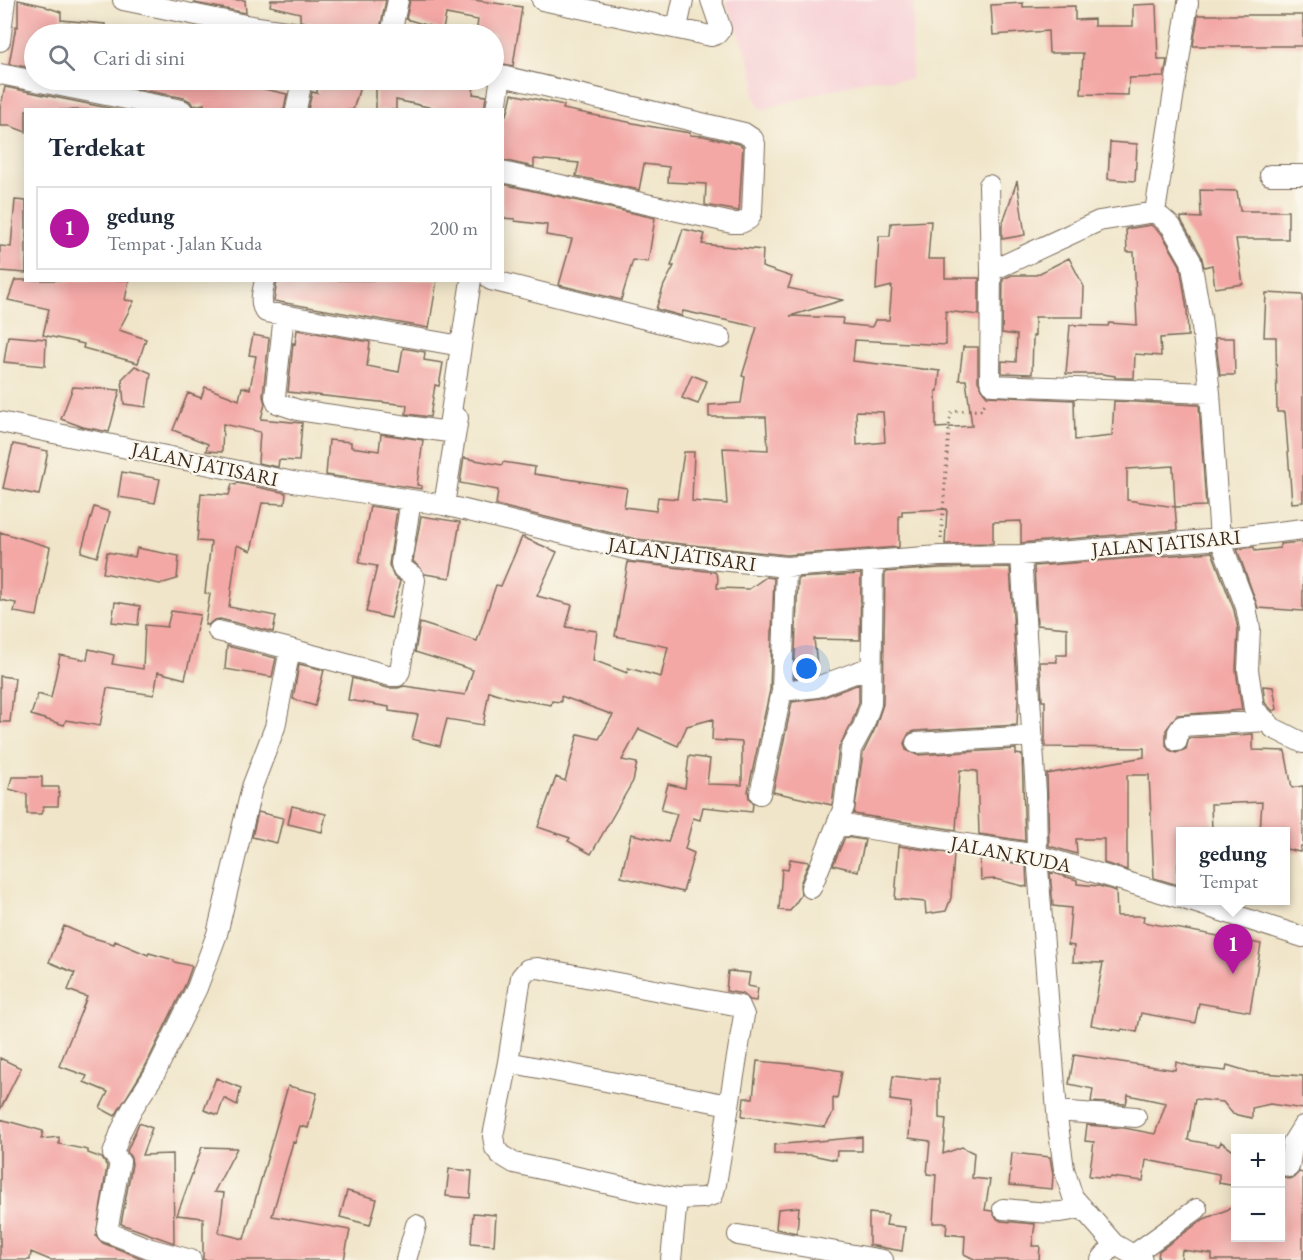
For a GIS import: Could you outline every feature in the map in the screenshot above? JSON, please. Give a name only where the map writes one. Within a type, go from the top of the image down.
[{"type":"street","points":[[0,41],[5,0]]},
{"type":"street","points":[[123,0],[179,6],[261,24]]},
{"type":"street","points":[[393,24],[398,0]]},
{"type":"street","points":[[542,0],[711,36],[717,34],[721,29],[711,0]]},
{"type":"street","points":[[677,28],[683,0]]},
{"type":"street","points":[[1155,212],[1188,3]]},
{"type":"street","points":[[0,74],[24,79]]},
{"type":"street","points":[[504,77],[750,136],[754,144],[752,212],[750,219],[746,222],[732,223],[504,171]]},
{"type":"street","points":[[81,90],[172,108]]},
{"type":"street","points":[[296,108],[300,90]]},
{"type":"street","points":[[496,108],[497,90]]},
{"type":"street","points":[[1270,175],[1303,175]]},
{"type":"street","points":[[989,185],[990,380],[993,385],[1210,393]]},
{"type":"street","points":[[991,271],[1099,221],[1155,212]]},
{"type":"street","points":[[1155,212],[1171,226],[1191,261],[1202,318],[1210,393],[1220,539],[1246,607],[1250,628],[1248,670],[1254,709],[1273,728],[1303,742]]},
{"type":"street","points":[[265,282],[261,303],[266,312],[461,346]]},
{"type":"street","points":[[284,315],[275,397],[277,403],[298,410],[448,432],[471,282]]},
{"type":"street","points":[[444,505],[478,282]]},
{"type":"street","points":[[499,282],[721,338]]},
{"type":"street","name":"JALAN JATISARI","points":[[0,422],[293,482],[444,505],[634,551],[786,567],[940,556],[1022,555],[1220,539],[1303,529]]},
{"type":"street","points":[[218,631],[391,676],[398,674],[415,580],[402,568],[401,563],[411,500]]},
{"type":"street","points":[[1022,555],[1037,855],[1057,1112],[1064,1169],[1073,1197],[1114,1244],[1138,1258],[1197,1209]]},
{"type":"street","points":[[811,888],[844,807],[851,749],[863,727],[871,704],[873,561]]},
{"type":"street","points":[[760,794],[782,691],[786,567]]},
{"type":"street","points":[[191,1260],[151,1249],[106,1232],[120,1162],[113,1154],[128,1116],[154,1075],[197,988],[217,934],[252,787],[275,727],[290,649]]},
{"type":"street","points":[[782,691],[817,687],[871,667]]},
{"type":"street","points":[[1177,741],[1178,732],[1182,726],[1266,721]]},
{"type":"street","points":[[916,743],[1032,736]]},
{"type":"street","name":"JALAN KUDA","points":[[838,824],[1037,855],[1176,897]]},
{"type":"street","points":[[1203,905],[1303,937]]},
{"type":"street","points":[[538,968],[740,1006],[744,1015],[716,1184],[712,1195],[703,1198],[677,1199],[514,1163],[501,1155],[495,1148],[493,1136],[508,1062],[521,977],[528,969],[538,968]]},
{"type":"street","points":[[508,1062],[729,1105]]},
{"type":"street","points":[[1057,1112],[1136,1117]]},
{"type":"street","points":[[1289,1167],[1293,1142],[1303,1126]]},
{"type":"street","points":[[671,1260],[677,1199]]},
{"type":"street","points":[[1003,1209],[1045,1213],[1073,1211],[1082,1207]]},
{"type":"street","points":[[406,1260],[416,1225]]},
{"type":"street","points":[[738,1235],[883,1260]]},
{"type":"street","points":[[1101,1260],[1114,1244]]},
{"type":"path","points":[[940,556],[950,415],[954,411],[976,410]]},
{"type":"shaded area","points":[[725,0],[914,0],[911,80],[869,79],[760,110],[753,90],[755,82],[746,50]]},
{"type":"building","points":[[18,0],[61,12],[61,20],[105,24],[24,24],[24,67],[9,64],[16,26],[18,27]]},
{"type":"building","points":[[195,0],[245,0],[246,13],[195,3]]},
{"type":"building","points":[[271,0],[386,0],[381,24],[314,24],[300,21],[300,13],[270,6]]},
{"type":"building","points":[[410,0],[474,0],[522,7],[513,66],[504,64],[504,24],[477,24],[478,20],[446,14],[444,24],[423,24],[406,19]]},
{"type":"building","points":[[1023,3],[1023,7],[1075,6],[1075,20],[1094,19],[1094,26],[1133,26],[1133,5],[1156,4],[1158,60],[1167,60],[1164,77],[1129,78],[1128,95],[1081,94],[1083,53],[1049,53],[1048,31],[993,35],[991,5]]},
{"type":"building","points":[[1198,15],[1303,15],[1303,46],[1193,46]]},
{"type":"building","points":[[5,87],[108,108],[24,108],[24,131],[10,126],[0,126],[0,109]]},
{"type":"building","points":[[142,90],[269,90],[287,94],[284,108],[203,108],[204,104],[193,106],[184,98]]},
{"type":"building","points":[[317,90],[359,90],[354,108],[308,108],[312,92],[317,93]]},
{"type":"building","points":[[376,90],[473,90],[473,94],[486,96],[484,108],[433,108],[396,100],[396,108],[376,108]]},
{"type":"building","points":[[512,94],[564,105],[563,109],[739,144],[743,147],[739,211],[705,205],[706,184],[668,182],[669,167],[644,164],[639,190],[576,176],[579,163],[534,159],[534,167],[504,160],[504,117],[508,112]]},
{"type":"building","points":[[1110,142],[1137,144],[1135,181],[1108,179]]},
{"type":"building","points":[[1017,181],[1025,235],[1002,239],[1002,225]]},
{"type":"building","points":[[504,184],[655,218],[648,262],[633,260],[621,300],[559,285],[572,239],[546,235],[547,225],[515,221],[515,219],[504,218]]},
{"type":"building","points":[[1200,190],[1237,191],[1240,211],[1288,211],[1288,239],[1236,239],[1243,284],[1215,288],[1212,265],[1204,267],[1201,255],[1181,220],[1181,217],[1201,218]]},
{"type":"building","points":[[15,200],[24,201],[24,273],[0,271],[0,246],[11,247]]},
{"type":"building","points":[[931,221],[928,259],[945,259],[945,278],[979,278],[979,315],[946,311],[946,345],[855,340],[853,361],[940,371],[938,391],[936,391],[936,428],[972,426],[966,380],[959,380],[963,347],[978,347],[978,381],[987,396],[1074,400],[1075,440],[1112,436],[1114,401],[1199,405],[1206,506],[1175,507],[1177,530],[1021,543],[1021,521],[993,522],[993,543],[945,544],[947,509],[902,511],[902,516],[899,516],[899,547],[786,555],[636,539],[496,505],[498,490],[460,483],[464,458],[502,465],[503,462],[535,467],[534,474],[627,488],[624,507],[656,511],[658,497],[677,499],[684,452],[694,452],[692,501],[727,504],[723,448],[768,450],[766,417],[709,417],[709,405],[741,403],[745,377],[742,376],[757,327],[683,311],[682,316],[656,309],[664,285],[674,266],[671,266],[683,229],[705,234],[702,244],[763,250],[762,267],[792,277],[788,288],[843,300],[790,316],[843,318],[842,324],[872,327],[875,320],[889,320],[892,286],[876,290],[879,236],[890,236],[891,223]],"holes":[[[856,411],[883,412],[885,442],[857,445]],[[1173,466],[1175,507],[1127,500],[1127,469]]]},
{"type":"building","points":[[1151,225],[1162,234],[1180,265],[1187,310],[1188,336],[1160,338],[1161,356],[1135,354],[1134,378],[1115,378],[1115,376],[1102,374],[1066,374],[1070,325],[1108,326],[1109,323],[1137,325],[1134,252],[1127,252],[1126,229]]},
{"type":"building","points":[[1069,258],[1084,287],[1083,317],[1035,317],[1032,374],[1002,373],[1002,361],[1016,362],[1017,335],[1002,333],[1003,279],[1012,275],[1036,275]]},
{"type":"building","points":[[15,280],[24,280],[24,282],[129,282],[125,300],[134,301],[119,330],[146,339],[138,363],[83,348],[84,344],[43,335],[49,309],[8,300]]},
{"type":"building","points":[[277,282],[437,282],[429,328],[274,301]]},
{"type":"building","points":[[1266,293],[1303,295],[1303,502],[1292,503],[1285,412],[1277,412],[1276,337],[1264,337]]},
{"type":"building","points":[[297,330],[370,342],[367,366],[399,372],[403,348],[425,352],[424,360],[443,363],[439,386],[435,385],[430,417],[406,414],[407,405],[288,392],[293,343],[295,344]]},
{"type":"building","points":[[253,335],[269,338],[263,396],[265,404],[261,419],[302,423],[299,461],[279,460],[278,467],[258,463],[260,432],[223,424],[222,452],[206,451],[208,444],[173,430],[188,393],[201,398],[205,387],[239,400],[242,387],[250,389],[256,356],[249,355]]},
{"type":"building","points":[[8,336],[46,339],[45,366],[4,362]]},
{"type":"building","points":[[1215,338],[1234,338],[1235,375],[1220,375]]},
{"type":"building","points":[[135,366],[151,373],[146,407],[124,404],[122,379]]},
{"type":"building","points":[[692,375],[707,381],[698,404],[682,398]]},
{"type":"building","points":[[73,387],[120,390],[109,432],[83,427],[61,419]]},
{"type":"building","points":[[381,434],[423,440],[417,485],[422,486],[422,489],[326,475],[329,440],[351,442],[351,447],[379,451]]},
{"type":"building","points":[[13,444],[48,451],[39,495],[3,488]]},
{"type":"building","points":[[122,472],[160,479],[155,503],[118,497]]},
{"type":"building","points":[[237,483],[286,493],[285,504],[262,503],[251,551],[237,545],[229,607],[276,616],[273,632],[220,619],[205,625],[210,594],[205,593],[211,542],[197,541],[201,493],[229,495],[232,484]]},
{"type":"building","points":[[370,506],[397,510],[389,565],[394,577],[400,581],[391,618],[366,612],[377,566],[359,563]]},
{"type":"building","points":[[94,507],[110,512],[97,557],[81,552]]},
{"type":"building","points":[[421,516],[460,522],[450,578],[425,574],[413,561]]},
{"type":"building","points":[[0,532],[50,547],[37,616],[14,612],[16,603],[0,600]]},
{"type":"building","points":[[522,537],[557,552],[537,596],[572,605],[566,627],[597,631],[593,660],[627,673],[628,668],[661,677],[668,647],[615,636],[628,562],[715,572],[718,578],[717,588],[749,589],[766,577],[774,578],[770,690],[748,791],[753,803],[752,812],[703,807],[700,820],[693,818],[685,849],[694,853],[683,892],[621,877],[631,834],[668,842],[677,814],[661,810],[668,784],[685,788],[689,756],[710,759],[707,784],[742,785],[742,742],[712,740],[713,719],[687,726],[678,746],[639,729],[622,760],[637,763],[633,781],[591,854],[568,841],[570,838],[538,827],[556,777],[565,781],[578,734],[599,739],[613,715],[561,696],[561,702],[552,701],[551,705],[510,698],[489,691],[483,725],[447,719],[440,746],[412,739],[418,715],[389,711],[389,707],[348,700],[352,678],[388,688],[404,686],[465,695],[473,670],[415,652],[420,623],[477,641],[496,585],[501,586]]},
{"type":"building","points":[[1303,542],[1303,611],[1258,608],[1237,549],[1254,547],[1255,551],[1280,548],[1280,544]]},
{"type":"building","points":[[137,548],[179,556],[177,579],[160,584],[103,573],[107,552],[135,557]]},
{"type":"building","points":[[1212,552],[1234,610],[1238,629],[1236,670],[1242,710],[1177,715],[1166,730],[1166,745],[1169,750],[1176,753],[1186,749],[1189,738],[1253,734],[1253,750],[1285,751],[1292,788],[1303,786],[1303,846],[1300,852],[1290,850],[1290,827],[1260,827],[1262,802],[1211,804],[1212,827],[1176,827],[1176,884],[1154,878],[1149,775],[1127,775],[1127,870],[1104,863],[1104,839],[1076,839],[1077,854],[1049,846],[1047,774],[1144,757],[1144,748],[1045,747],[1045,701],[1042,701],[1040,662],[1057,662],[1056,655],[1067,655],[1067,628],[1037,625],[1034,566]]},
{"type":"building","points":[[1010,567],[1018,700],[1017,725],[915,731],[909,733],[904,743],[906,750],[917,755],[1016,749],[1016,754],[1022,755],[1025,841],[979,834],[977,771],[960,770],[956,830],[854,814],[863,753],[874,731],[883,704],[885,572]]},
{"type":"building","points":[[861,574],[860,640],[814,639],[818,674],[794,678],[798,578]]},
{"type":"building","points":[[115,602],[140,606],[138,625],[112,622]]},
{"type":"building","points":[[171,611],[200,615],[185,679],[158,672],[154,695],[107,688],[100,726],[66,720],[64,725],[31,715],[38,694],[51,698],[60,655],[87,660],[89,649],[114,655],[112,664],[143,669],[145,625],[167,627]]},
{"type":"building","points":[[227,646],[276,658],[272,677],[225,669]]},
{"type":"building","points":[[299,664],[324,670],[315,706],[293,699]]},
{"type":"building","points":[[0,676],[15,678],[10,722],[0,722]]},
{"type":"building","points":[[859,684],[859,702],[839,747],[832,805],[773,792],[792,702],[821,698]]},
{"type":"building","points":[[1263,686],[1273,687],[1277,709],[1273,711],[1265,703]]},
{"type":"building","points":[[12,777],[42,777],[42,787],[59,787],[58,806],[44,806],[41,814],[27,814],[27,794],[9,789]]},
{"type":"building","points":[[292,806],[326,814],[322,832],[288,824]]},
{"type":"building","points":[[258,812],[283,818],[277,843],[252,837]]},
{"type":"building","points":[[845,837],[865,840],[858,871],[833,865]]},
{"type":"building","points":[[899,846],[954,854],[951,898],[946,911],[926,914],[925,902],[895,899]]},
{"type":"building","points":[[980,858],[1026,865],[1027,887],[995,879],[981,880]]},
{"type":"building","points":[[790,859],[809,862],[800,884],[801,895],[790,911],[779,910],[782,869],[788,870]]},
{"type":"building","points":[[1050,872],[1077,880],[1077,884],[1099,886],[1116,891],[1117,916],[1144,916],[1143,922],[1261,944],[1250,1012],[1199,1003],[1195,1023],[1141,1013],[1137,1032],[1091,1025],[1103,963],[1073,962],[1074,946],[1068,945],[1071,908],[1053,906]]},
{"type":"building","points":[[64,926],[87,936],[114,944],[115,941],[148,955],[149,953],[192,966],[144,1069],[115,1116],[100,1108],[108,1092],[84,1082],[87,1076],[59,1066],[87,997],[68,990],[75,973],[49,962]]},
{"type":"building","points":[[728,971],[750,973],[748,986],[758,988],[756,1001],[750,1000],[743,994],[726,991]]},
{"type":"building","points":[[1074,1055],[1175,1070],[1176,1062],[1197,1068],[1226,1071],[1227,1065],[1250,1072],[1303,1076],[1303,1109],[1270,1104],[1252,1108],[1252,1118],[1233,1114],[1223,1102],[1195,1099],[1188,1140],[1219,1146],[1221,1142],[1231,1149],[1231,1185],[1219,1183],[1219,1174],[1146,1160],[1143,1181],[1089,1176],[1094,1142],[1085,1141],[1087,1125],[1124,1128],[1155,1134],[1166,1103],[1128,1095],[1126,1104],[1091,1102],[1093,1089],[1069,1084]]},
{"type":"building","points":[[0,1058],[21,1068],[0,1110]]},
{"type":"building","points":[[757,1061],[842,1071],[837,1099],[833,1098],[833,1113],[825,1127],[742,1116],[744,1098],[753,1098]]},
{"type":"building","points":[[893,1076],[939,1079],[939,1118],[946,1119],[943,1154],[962,1147],[974,1153],[972,1178],[990,1180],[985,1210],[992,1211],[1001,1221],[1035,1224],[1032,1246],[1040,1246],[1039,1260],[976,1260],[964,1254],[965,1236],[946,1234],[947,1223],[933,1223],[936,1175],[927,1174],[930,1141],[909,1138],[911,1103],[890,1100]]},
{"type":"building","points":[[216,1078],[241,1088],[237,1105],[224,1098],[218,1115],[204,1110]]},
{"type":"building","points":[[288,1086],[317,1093],[308,1128],[300,1126],[295,1143],[293,1142],[272,1216],[350,1230],[344,1260],[203,1260],[203,1218],[177,1215],[202,1147],[237,1148],[214,1192],[224,1193],[219,1233],[244,1239]]},
{"type":"building","points":[[0,1119],[43,1131],[41,1139],[59,1137],[59,1144],[88,1150],[88,1153],[102,1158],[107,1166],[96,1236],[103,1243],[146,1260],[50,1260],[31,1252],[30,1260],[0,1260]]},
{"type":"building","points":[[139,1123],[152,1128],[142,1155],[173,1154],[174,1243],[121,1224],[132,1164],[127,1151]]},
{"type":"building","points":[[862,1137],[862,1151],[837,1151],[836,1160],[812,1155],[774,1154],[774,1145]]},
{"type":"building","points":[[1012,1153],[1050,1157],[1053,1175],[1052,1189],[1009,1185]]},
{"type":"building","points":[[449,1169],[472,1171],[470,1198],[446,1196]]},
{"type":"building","points":[[1299,1172],[1303,1173],[1303,1260],[1212,1260],[1212,1254],[1182,1250],[1181,1260],[1158,1258],[1159,1251],[1204,1219],[1231,1208],[1231,1242],[1285,1242],[1285,1178],[1293,1178]]},
{"type":"building","points":[[347,1191],[377,1199],[370,1225],[340,1217]]},
{"type":"building","points":[[799,1207],[797,1233],[776,1229],[778,1209]]},
{"type":"building","points":[[473,1213],[496,1215],[494,1245],[471,1243]]},
{"type":"building","points":[[869,1213],[888,1215],[886,1225],[905,1227],[902,1251],[869,1245]]},
{"type":"place","name":"gedung","points":[[1233,974]]}]
